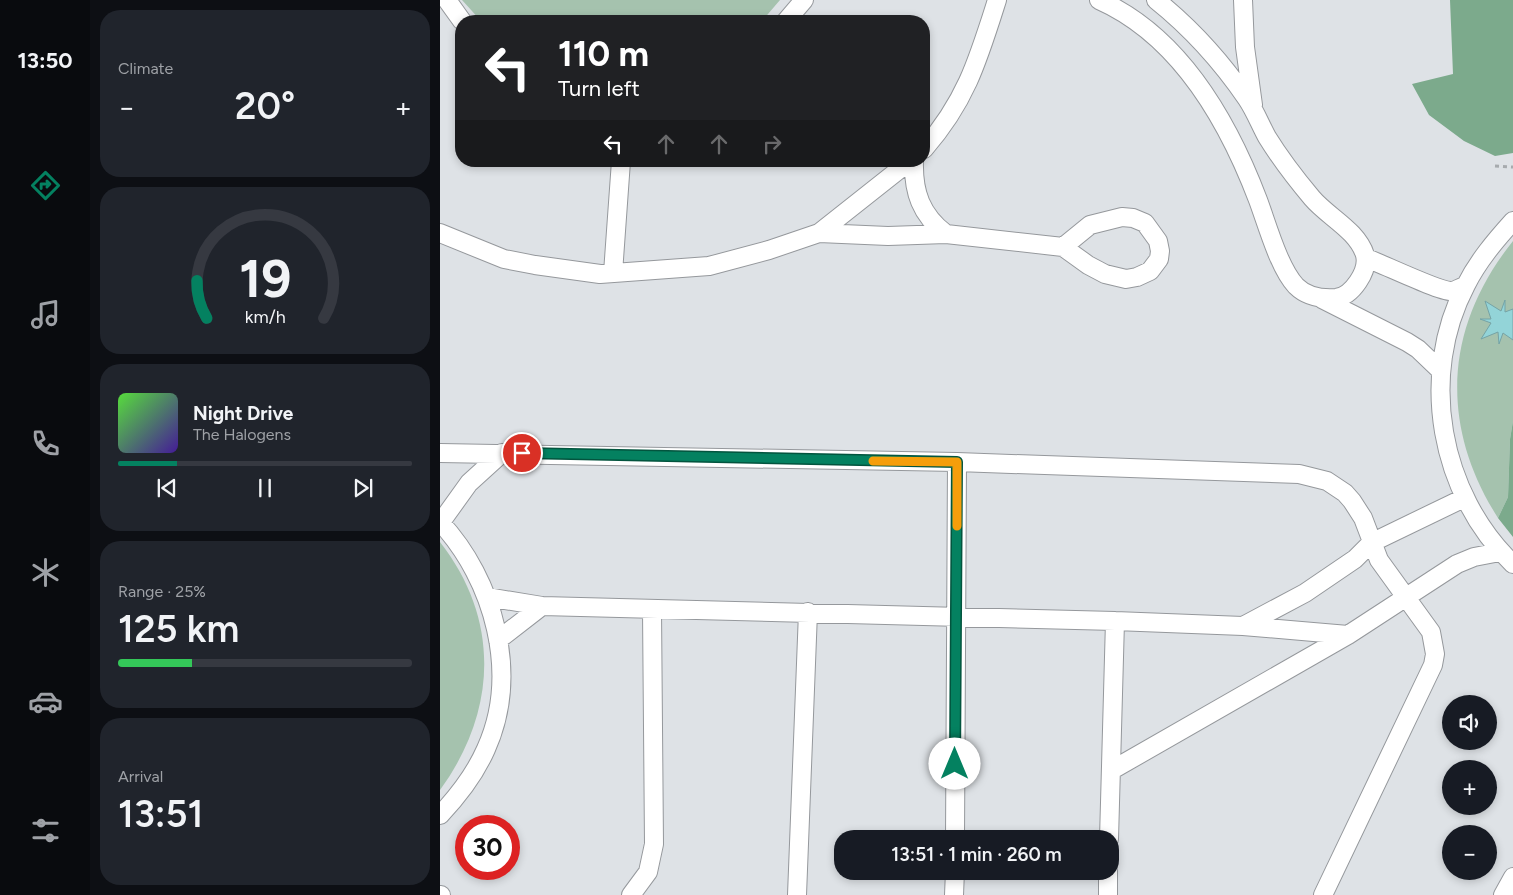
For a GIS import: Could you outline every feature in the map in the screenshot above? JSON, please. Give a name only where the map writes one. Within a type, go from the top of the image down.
[{"type":"street","points":[[447,0],[458,15]]},
{"type":"street","points":[[791,15],[804,0]]},
{"type":"street","points":[[930,142],[953,113],[970,81],[997,0]]},
{"type":"street","points":[[1099,0],[1144,28],[1160,42],[1194,79],[1210,101],[1237,149],[1289,277],[1305,293],[1322,299],[1407,342],[1418,349],[1441,371]]},
{"type":"street","points":[[1156,0],[1202,41],[1254,111],[1268,139],[1295,176],[1313,199],[1350,232],[1361,245],[1366,258],[1358,283],[1340,297],[1322,299]]},
{"type":"street","points":[[1242,0],[1245,47],[1254,111]]},
{"type":"street","points":[[614,273],[621,167]]},
{"type":"street","points":[[440,234],[504,259],[600,274],[708,266],[769,250],[819,232],[904,167]]},
{"type":"street","points":[[912,167],[914,185],[919,200],[933,224],[946,234]]},
{"type":"street","points":[[819,232],[888,236],[946,234],[1063,247],[1105,274],[1126,279],[1137,277],[1150,271],[1159,259],[1160,251],[1158,242],[1146,223],[1133,218],[1122,217],[1090,225],[1063,247]]},
{"type":"street","points":[[1513,222],[1488,250],[1465,286],[1449,327],[1441,371],[1441,415],[1449,458],[1464,498],[1482,529],[1500,552],[1513,564]]},
{"type":"street","points":[[1366,258],[1387,265],[1441,289],[1452,291],[1465,286]]},
{"type":"street","points":[[440,453],[957,462],[1314,476],[1327,481],[1345,493],[1363,518],[1379,560],[1431,632],[1435,654],[1433,665],[1323,895]]},
{"type":"street","points":[[440,815],[460,793],[486,749],[495,723],[500,695],[501,668],[498,640],[487,597],[470,562],[440,522],[469,483],[502,453]]},
{"type":"street","points":[[955,830],[957,462]]},
{"type":"street","points":[[1243,626],[1305,594],[1355,559],[1372,543],[1464,498]]},
{"type":"street","points":[[1112,770],[1348,635],[1457,564],[1474,557],[1500,552]]},
{"type":"street","points":[[487,597],[542,606],[1115,621],[1243,626],[1348,635]]},
{"type":"street","points":[[498,640],[542,606]]},
{"type":"street","points":[[632,895],[648,872],[654,844],[652,610]]},
{"type":"street","points":[[796,895],[808,612]]},
{"type":"street","points":[[1109,830],[1115,621]]},
{"type":"street","points":[[1503,895],[1513,877]]},
{"type":"street","points":[[954,895],[955,880]]},
{"type":"street","points":[[1108,880],[1108,895]]},
{"type":"path","points":[[1495,166],[1513,167]]},
{"type":"green space","points":[[462,0],[780,0],[767,15],[476,15]]},
{"type":"green space","points":[[1450,0],[1513,0],[1513,153],[1495,156],[1464,141],[1429,115],[1412,84],[1453,74]]},
{"type":"green space","points":[[1513,241],[1513,421],[1510,439],[1508,497],[1498,518],[1479,483],[1466,448],[1459,412],[1458,377],[1462,342],[1473,307],[1490,274]]},
{"type":"green space","points":[[1513,421],[1513,537],[1498,518],[1508,497],[1510,439]]},
{"type":"green space","points":[[440,542],[460,572],[474,603],[482,634],[484,666],[481,698],[473,729],[459,760],[440,790]]},
{"type":"water","points":[[1505,300],[1505,312],[1513,309],[1513,340],[1503,333],[1499,344],[1498,332],[1481,339],[1491,323],[1480,319],[1491,319],[1485,301],[1501,311]]},
{"type":"slow traffic","points":[[873,461],[957,462],[957,526]]},
{"type":"route","points":[[522,453],[957,462],[955,764]]}]
